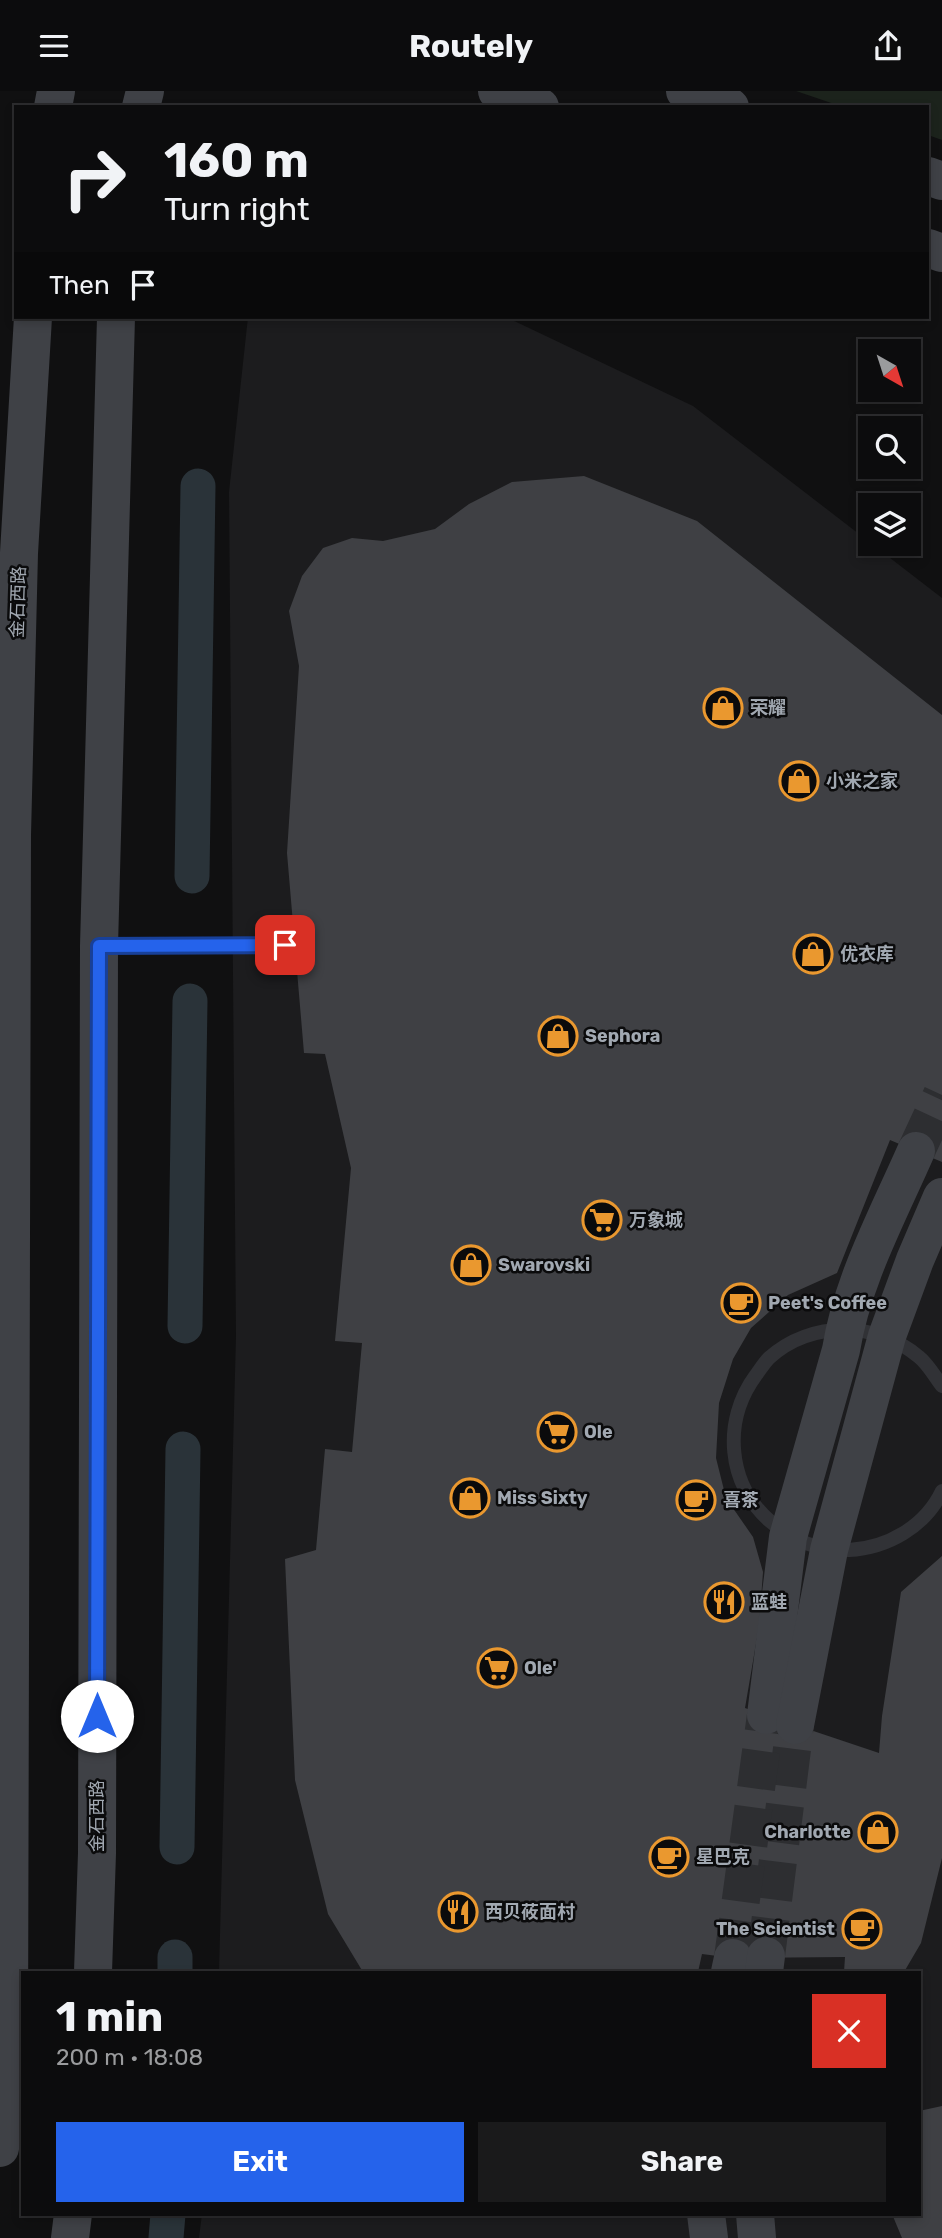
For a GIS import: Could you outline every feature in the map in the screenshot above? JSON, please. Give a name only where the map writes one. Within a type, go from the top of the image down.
[{"type":"main road","points":[[497,91],[535,105]]},
{"type":"main road","points":[[685,91],[724,105]]},
{"type":"main road","name":"金石西路","points":[[0,2148],[9,2050],[12,835],[19,553],[33,319]]},
{"type":"main road","name":"金石西路","points":[[93,1971],[97,1853],[99,946],[116,319]]},
{"type":"main road","points":[[916,1151],[867,1262],[845,1328],[788,1537],[780,1720],[887,1336],[942,1196]]},
{"type":"main road","points":[[70,2238],[73,2216]]},
{"type":"main road","points":[[706,2216],[709,2238]]},
{"type":"main road","points":[[755,2216],[757,2238]]},
{"type":"lane","points":[[99,946],[285,945]]},
{"type":"lane","points":[[942,1386],[921,1358],[887,1336],[845,1328],[804,1336],[769,1358],[744,1392],[733,1432],[738,1473],[757,1510],[788,1537],[829,1550],[869,1549],[906,1533],[935,1505],[942,1491]]},
{"type":"shaded area","points":[[796,91],[942,91],[942,140],[929,135],[929,105],[837,105]]},
{"type":"shaded area","name":"万象城","points":[[248,319],[510,319],[693,406],[858,533],[858,556],[888,556],[942,598],[942,2238],[199,2238],[202,2216],[921,2216],[921,1971],[219,1971],[236,1336],[229,492]]},
{"type":"building","name":"万象城","points":[[584,476],[697,521],[942,715],[942,1162],[890,1140],[837,1273],[788,1295],[751,1328],[733,1359],[719,1403],[716,1458],[726,1498],[753,1537],[763,1572],[759,1626],[745,1708],[879,1753],[901,1592],[942,1556],[942,1858],[921,1943],[905,1971],[844,1971],[845,1957],[733,1958],[702,1954],[698,1971],[362,1971],[328,1914],[295,1780],[285,1559],[316,1550],[325,1449],[352,1452],[362,1343],[335,1341],[351,1168],[325,1054],[304,1053],[287,853],[299,666],[289,611],[302,576],[323,548],[352,538],[383,541],[435,529],[469,504],[512,482]]},
{"type":"building","points":[[942,2106],[942,2238],[902,2238],[893,2216],[921,2216],[921,2111]]},
{"type":"waterway","points":[[192,876],[198,486]]},
{"type":"waterway","points":[[185,1326],[190,1001]]},
{"type":"waterway","points":[[177,1847],[183,1449]]},
{"type":"waterway","points":[[175,1957],[175,1971]]},
{"type":"waterway","points":[[166,2238],[168,2216]]},
{"type":"tunnel","points":[[916,1151],[942,1095]]},
{"type":"tunnel","points":[[733,1958],[766,1715]]},
{"type":"tunnel","points":[[766,1956],[795,1725]]},
{"type":"place","name":"荣耀","points":[[723,708]]},
{"type":"place","name":"小米之家","points":[[799,781]]},
{"type":"place","name":"优衣库","points":[[813,954]]},
{"type":"place","name":"Sephora","points":[[558,1036]]},
{"type":"place","name":"万象城","points":[[602,1220]]},
{"type":"place","name":"Swarovski","points":[[471,1265]]},
{"type":"place","name":"Peet's Coffee","points":[[741,1303]]},
{"type":"place","name":"Ole","points":[[557,1432]]},
{"type":"place","name":"Miss Sixty","points":[[470,1498]]},
{"type":"place","name":"喜茶","points":[[696,1500]]},
{"type":"place","name":"蓝蛙","points":[[724,1602]]},
{"type":"place","name":"Ole'","points":[[497,1668]]},
{"type":"place","name":"Charlotte","points":[[878,1832]]},
{"type":"place","name":"星巴克","points":[[669,1857]]},
{"type":"place","name":"西贝莜面村","points":[[458,1912]]},
{"type":"place","name":"The Scientist","points":[[862,1929]]},
{"type":"route","points":[[97,1716],[99,946],[285,945]]}]
